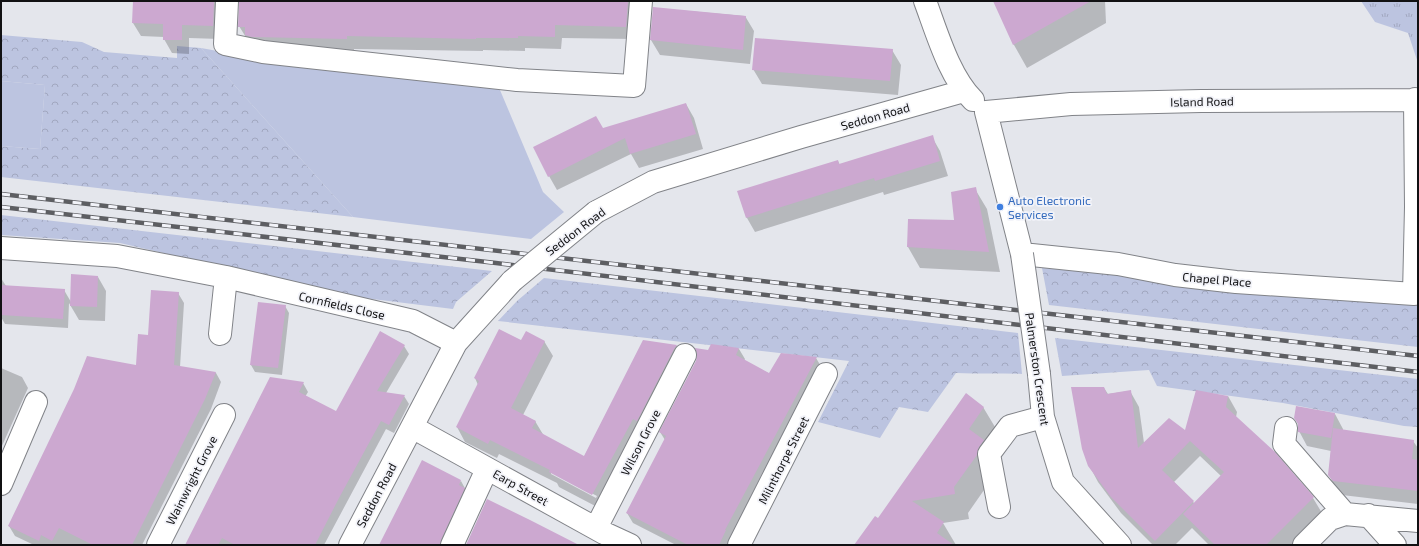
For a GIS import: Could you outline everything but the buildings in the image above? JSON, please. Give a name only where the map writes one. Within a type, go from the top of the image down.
[{"type":"street","points":[[227,1],[226,44],[263,52],[509,79],[634,86],[641,1]]},
{"type":"street","points":[[925,1],[955,76],[964,91],[986,112]]},
{"type":"street","name":"Seddon Road","points":[[350,545],[456,343],[512,281],[596,212],[653,182],[801,137],[964,91]]},
{"type":"street","name":"Island Road","points":[[986,112],[1071,104],[1201,101],[1416,100]]},
{"type":"street","name":"Chapel Place","points":[[1022,254],[1118,264],[1175,275],[1236,282],[1414,294],[1416,100]]},
{"type":"street","name":"Palmerston Crescent","points":[[986,112],[1022,254],[1039,374],[1043,417],[1063,482],[1120,545]]},
{"type":"street","name":"Cornfields Close","points":[[1,248],[117,256],[226,277],[413,322],[456,343]]},
{"type":"street","points":[[220,334],[226,277]]},
{"type":"street","name":"Wilson Grove","points":[[599,536],[685,355]]},
{"type":"street","name":"Milnthorpe Street","points":[[739,545],[826,374]]},
{"type":"street","points":[[1,484],[36,402]]},
{"type":"street","name":"Wainwright Grove","points":[[158,545],[224,415]]},
{"type":"street","points":[[999,507],[989,454],[1010,426],[1043,417]]},
{"type":"street","name":"Earp Street","points":[[412,427],[488,469],[599,536],[630,545]]},
{"type":"street","points":[[1286,428],[1284,444],[1345,514]]},
{"type":"street","points":[[452,545],[488,469]]},
{"type":"street","points":[[1304,545],[1330,519],[1345,514],[1418,521]]},
{"type":"street","points":[[1368,515],[1395,545]]},
{"type":"green space","points":[[1361,1],[1418,1],[1418,63],[1408,33],[1375,22]]},
{"type":"green space","points":[[1,35],[82,42],[104,52],[177,58],[177,46],[201,48],[353,217],[1,177],[1,146],[40,149],[45,85],[1,81]]},
{"type":"green space","points":[[201,48],[223,52],[497,83],[543,192],[564,212],[531,239],[353,217]]},
{"type":"green space","points":[[1,81],[45,85],[40,149],[1,146]]},
{"type":"green space","points":[[1,215],[492,271],[456,302],[453,309],[348,296],[120,243],[1,235]]},
{"type":"green space","points":[[1042,268],[1133,275],[1188,288],[1418,304],[1418,347],[1049,305]]},
{"type":"green space","points":[[544,278],[1018,333],[1022,374],[956,373],[928,412],[899,407],[880,438],[818,422],[849,361],[498,321],[517,301]]},
{"type":"green space","points":[[1055,338],[1418,379],[1418,427],[1404,426],[1283,403],[1157,386],[1149,370],[1062,376]]},
{"type":"railway","points":[[1,194],[1418,356]]},
{"type":"railway","points":[[1,207],[496,263],[1418,372]]},
{"type":"place","name":"Auto Electronic Services","points":[[1000,207]]}]
